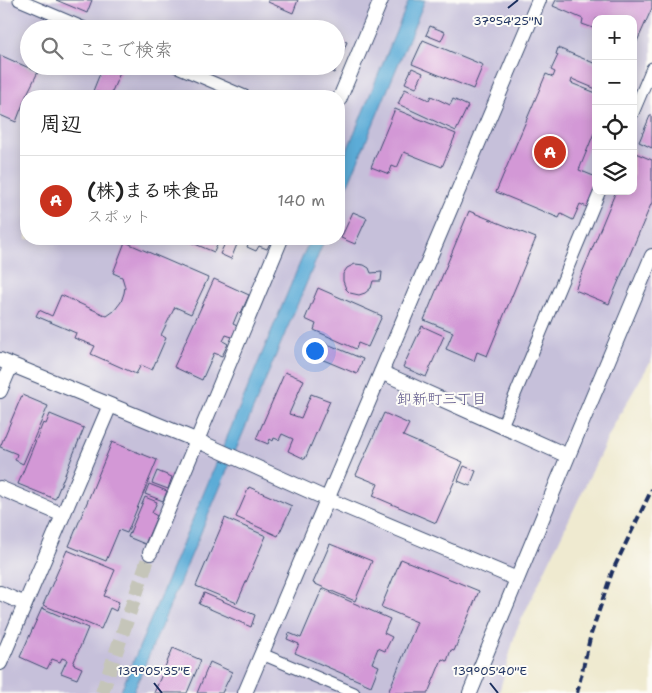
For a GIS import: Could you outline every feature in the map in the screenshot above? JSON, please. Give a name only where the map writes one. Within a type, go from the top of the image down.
[{"type":"street","points":[[19,0],[66,20]]},
{"type":"street","points":[[343,90],[381,0]]},
{"type":"street","points":[[245,693],[539,0]]},
{"type":"street","points":[[636,105],[652,69]]},
{"type":"street","points":[[196,75],[231,90]]},
{"type":"street","points":[[502,426],[598,195]]},
{"type":"street","points":[[150,553],[279,245]]},
{"type":"street","points":[[470,693],[652,256]]},
{"type":"street","points":[[0,391],[6,363],[198,441],[327,500],[517,579]]},
{"type":"street","points":[[381,372],[568,456]]},
{"type":"street","points":[[0,662],[110,405]]},
{"type":"street","points":[[0,488],[63,515]]},
{"type":"street","points":[[0,593],[25,604]]},
{"type":"street","points":[[262,654],[354,693]]},
{"type":"shaded area","points":[[0,0],[652,0],[652,359],[614,425],[516,631],[499,693],[0,693]]},
{"type":"water","points":[[409,0],[425,0],[345,192],[345,155]]},
{"type":"water","points":[[307,245],[322,245],[133,693],[120,693]]},
{"type":"building","points":[[56,0],[92,0],[87,13]]},
{"type":"building","points":[[268,0],[298,0],[293,13],[268,2]]},
{"type":"building","points":[[556,0],[652,0],[652,8],[637,42],[637,15],[592,15],[592,28],[582,24],[583,19],[553,6]]},
{"type":"building","points":[[430,26],[445,32],[441,41],[426,35]]},
{"type":"building","points":[[423,40],[483,65],[473,89],[412,64]]},
{"type":"building","points":[[558,48],[592,62],[592,87],[572,79],[571,83],[592,91],[592,138],[579,170],[592,175],[592,195],[587,207],[580,204],[573,220],[561,214],[559,218],[496,192],[546,74],[553,77],[555,72],[551,70],[558,55],[556,54]]},
{"type":"building","points":[[0,55],[20,64],[20,75],[36,75],[29,90],[20,90],[20,112],[16,122],[0,115]]},
{"type":"building","points":[[412,68],[423,73],[416,88],[405,83]]},
{"type":"building","points":[[99,75],[119,75],[113,90],[93,90]]},
{"type":"building","points":[[405,89],[429,100],[431,96],[450,105],[453,99],[468,106],[456,131],[398,104]]},
{"type":"building","points":[[395,109],[456,134],[442,167],[404,152],[397,168],[392,166],[389,174],[371,167]]},
{"type":"building","points":[[650,116],[652,116],[652,148],[639,142]]},
{"type":"building","points":[[637,154],[652,160],[652,202],[609,304],[575,290],[614,195],[637,195]]},
{"type":"building","points":[[469,211],[536,238],[487,356],[477,352],[474,361],[446,349],[453,332],[424,320]]},
{"type":"building","points":[[353,212],[367,218],[355,244],[345,240],[345,229]]},
{"type":"building","points":[[124,245],[132,245],[208,278],[191,314],[175,307],[161,335],[166,338],[152,370],[141,365],[136,374],[91,354],[95,346],[74,338],[76,333],[36,316],[39,310],[52,316],[61,295],[107,316],[121,302],[125,287],[122,277],[113,273]]},
{"type":"building","points":[[197,245],[217,245],[214,252]]},
{"type":"building","points":[[224,245],[237,245],[231,259],[220,254]]},
{"type":"building","points":[[248,245],[269,245],[267,249],[259,246],[256,251],[247,247]]},
{"type":"building","points":[[355,264],[364,265],[369,268],[371,273],[382,272],[381,281],[373,281],[371,288],[359,295],[350,293],[343,281],[343,274],[347,268]]},
{"type":"building","points":[[214,279],[249,295],[241,313],[238,312],[233,324],[237,326],[232,337],[226,335],[223,341],[228,344],[222,356],[214,353],[202,380],[174,367]]},
{"type":"building","points":[[318,288],[382,316],[368,347],[358,343],[356,349],[314,330],[316,324],[305,319]]},
{"type":"building","points":[[422,326],[444,336],[426,377],[403,367]]},
{"type":"building","points":[[320,341],[363,359],[357,374],[314,356]]},
{"type":"building","points":[[285,372],[304,380],[289,414],[301,418],[311,394],[330,401],[305,459],[288,451],[293,439],[282,434],[279,440],[274,438],[273,441],[270,439],[268,444],[256,439]]},
{"type":"building","points":[[22,395],[48,406],[23,464],[15,460],[17,454],[0,447]]},
{"type":"building","points":[[384,413],[409,424],[403,436],[463,462],[436,523],[373,496],[378,484],[356,475]]},
{"type":"building","points":[[50,414],[84,428],[55,499],[18,484],[43,423],[46,424]]},
{"type":"building","points":[[112,442],[157,460],[127,533],[119,530],[106,561],[69,546]]},
{"type":"building","points":[[464,466],[476,471],[470,486],[458,481]]},
{"type":"building","points":[[157,471],[172,477],[168,489],[152,483]]},
{"type":"building","points":[[149,484],[167,491],[163,501],[145,494]]},
{"type":"building","points":[[249,487],[292,506],[278,536],[236,517]]},
{"type":"building","points":[[145,497],[157,502],[152,513],[157,516],[145,544],[128,537]]},
{"type":"building","points":[[225,518],[266,536],[237,603],[196,586]]},
{"type":"building","points":[[330,544],[372,561],[355,601],[313,583]]},
{"type":"building","points":[[67,550],[115,570],[104,596],[119,602],[116,611],[110,608],[101,629],[43,605]]},
{"type":"building","points":[[401,559],[479,591],[454,651],[451,650],[447,661],[442,659],[428,693],[388,693],[417,622],[381,607]]},
{"type":"building","points":[[322,589],[390,619],[384,633],[392,637],[385,651],[378,648],[372,663],[379,666],[371,686],[295,653],[299,644],[287,639],[289,633],[301,638]]},
{"type":"building","points":[[204,593],[255,615],[251,627],[199,604]]},
{"type":"building","points":[[42,608],[88,628],[73,664],[82,668],[77,679],[61,673],[67,660],[62,658],[60,662],[52,659],[47,669],[20,657]]},
{"type":"building","points":[[173,648],[201,660],[187,693],[154,693]]},
{"type":"building","points":[[210,662],[232,672],[222,693],[197,693]]},
{"type":"tunnel","points":[[102,693],[150,553]]},
{"type":"railway","points":[[577,693],[591,634],[612,572],[652,489]]},
{"type":"place","name":"(株)まる味食品","points":[[550,152]]},
{"type":"district","name":"卸新町三丁目","points":[[442,399]]}]
